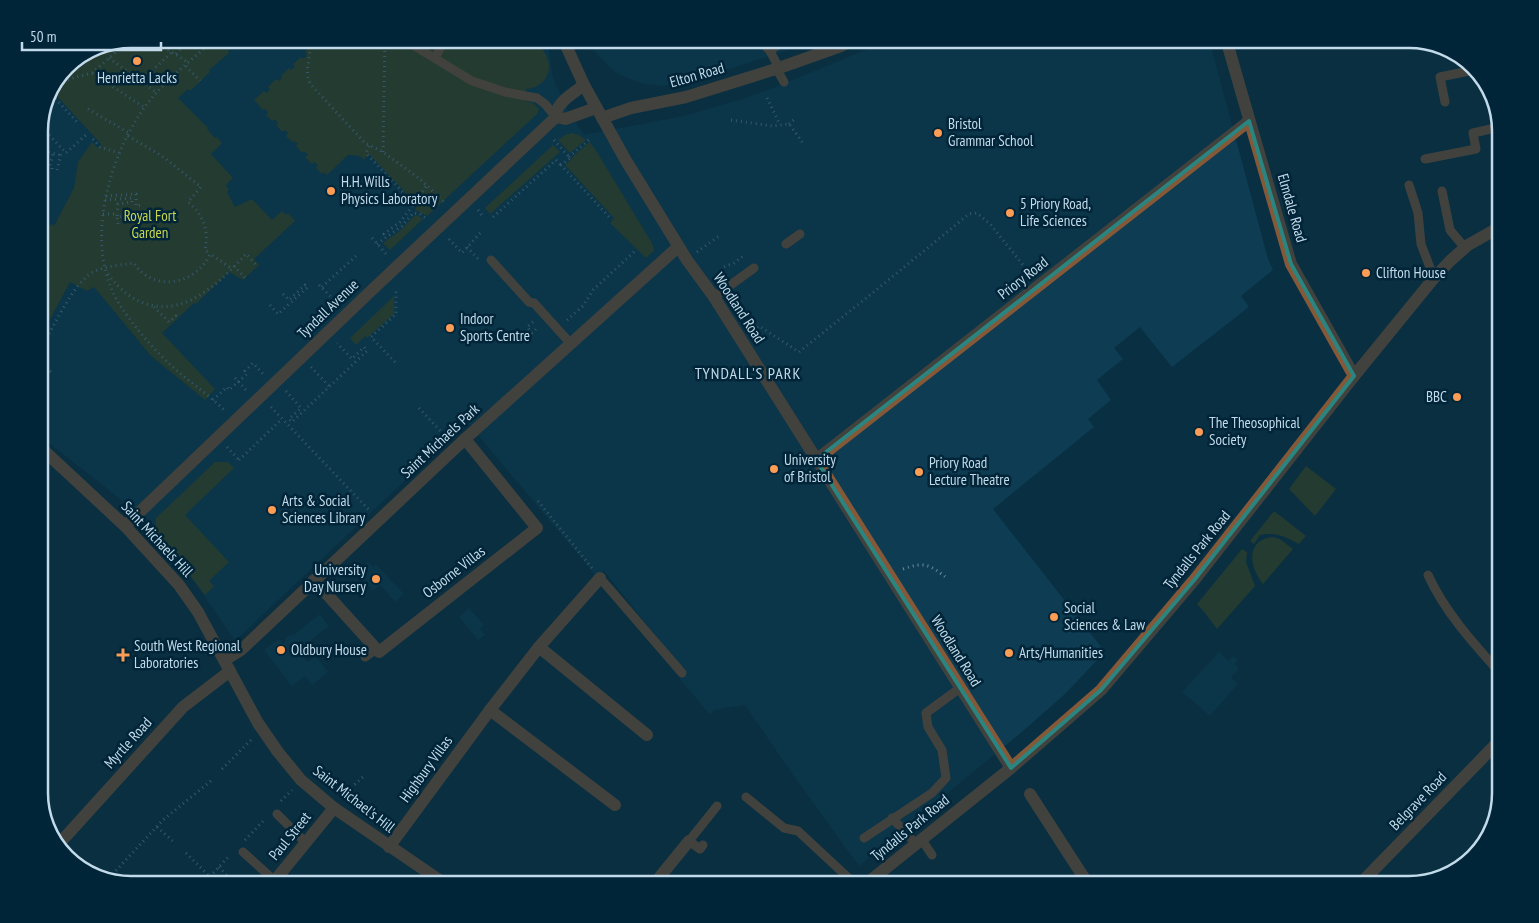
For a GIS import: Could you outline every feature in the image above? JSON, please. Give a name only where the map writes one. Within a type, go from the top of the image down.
[{"type":"street","name":"Woodland Road","points":[[567,48],[599,113],[678,247],[714,298],[889,576],[904,591],[960,688],[1011,768]]},
{"type":"street","name":"Elton Road","points":[[599,113],[686,97],[835,48]]},
{"type":"street","name":"Elmdale Road","points":[[1229,48],[1291,264],[1354,376]]},
{"type":"street","name":"Tyndall Avenue","points":[[125,526],[556,117],[560,106],[584,85]]},
{"type":"street","points":[[556,117],[566,119],[599,113]]},
{"type":"street","name":"Priory Road","points":[[816,460],[1249,121]]},
{"type":"street","name":"Tyndalls Park Road","points":[[876,876],[1011,768],[1102,690],[1195,579],[1354,376],[1434,278],[1465,248],[1491,232]]},
{"type":"street","name":"Saint Michaels Park","points":[[227,666],[241,650],[314,580],[465,439],[678,247]]},
{"type":"street","name":"Osborne Villas","points":[[376,649],[379,652],[536,528],[465,439]]},
{"type":"street","name":"Saint Michaels Hill","points":[[48,454],[125,526],[179,585],[198,612],[227,666]]},
{"type":"street","name":"Highbury Villas","points":[[389,847],[539,647],[600,578]]},
{"type":"street","points":[[314,580],[376,649]]},
{"type":"street","points":[[539,647],[647,735]]},
{"type":"street","name":"Myrtle Road","points":[[63,840],[176,720],[183,706],[227,666]]},
{"type":"street","name":"Saint Michael's Hill","points":[[227,666],[262,729],[301,780],[334,808],[433,876]]},
{"type":"street","points":[[490,710],[615,805]]},
{"type":"street","name":"Belgrave Road","points":[[1368,876],[1492,748]]},
{"type":"street","points":[[1030,794],[1083,876]]},
{"type":"street","name":"Paul Street","points":[[279,876],[334,808]]},
{"type":"street","points":[[661,876],[689,841]]},
{"type":"lane","points":[[435,58],[440,48]]},
{"type":"lane","points":[[768,48],[784,82]]},
{"type":"lane","points":[[770,51],[774,48]]},
{"type":"lane","points":[[420,49],[464,77],[480,84],[505,92],[536,98],[545,104],[556,117]]},
{"type":"lane","points":[[1445,102],[1440,77],[1467,72]]},
{"type":"lane","points":[[1425,159],[1476,149],[1473,133],[1491,129]]},
{"type":"lane","points":[[1409,185],[1418,213],[1421,244],[1434,278]]},
{"type":"lane","points":[[1442,190],[1450,230],[1465,248]]},
{"type":"lane","points":[[786,244],[800,234]]},
{"type":"lane","points":[[491,260],[571,344]]},
{"type":"lane","points":[[714,298],[754,268]]},
{"type":"lane","points":[[1428,575],[1435,591],[1466,636],[1492,664]]},
{"type":"lane","points":[[600,578],[682,673]]},
{"type":"lane","points":[[365,658],[376,649]]},
{"type":"lane","points":[[864,838],[932,793],[946,778],[942,750],[928,726],[926,713],[960,688]]},
{"type":"lane","points":[[746,797],[784,828],[798,831],[846,876]]},
{"type":"lane","points":[[703,845],[700,849],[689,841],[717,806]]},
{"type":"lane","points":[[277,809],[306,842]]},
{"type":"lane","points":[[892,818],[932,855]]},
{"type":"lane","points":[[243,852],[266,876]]},
{"type":"path","points":[[166,48],[189,63]]},
{"type":"path","points":[[141,81],[180,48]]},
{"type":"path","points":[[205,48],[157,93],[129,134],[113,166],[105,198],[102,237],[106,269],[114,295],[126,314],[168,362],[225,411]]},
{"type":"path","points":[[310,48],[307,71],[310,83],[370,146],[384,152],[427,185],[446,204]]},
{"type":"path","points":[[384,152],[385,48]]},
{"type":"path","points":[[64,80],[92,73],[119,49]]},
{"type":"path","points":[[109,58],[157,93]]},
{"type":"path","points":[[186,66],[200,81]]},
{"type":"path","points":[[92,73],[145,108]]},
{"type":"path","points":[[55,98],[77,122]]},
{"type":"path","points":[[767,98],[780,125]]},
{"type":"path","points":[[88,109],[162,156],[201,188],[188,202],[198,211],[205,224],[208,235],[205,250],[232,267],[245,278]]},
{"type":"path","points":[[731,120],[780,125],[789,124],[795,118]]},
{"type":"path","points":[[789,124],[803,143]]},
{"type":"path","points":[[48,133],[66,153],[86,135]]},
{"type":"path","points":[[561,165],[591,138]]},
{"type":"path","points":[[93,139],[100,147],[119,153]]},
{"type":"path","points":[[553,140],[569,157]]},
{"type":"path","points":[[362,158],[370,146]]},
{"type":"path","points":[[57,170],[62,148]]},
{"type":"path","points":[[48,152],[60,155]]},
{"type":"path","points":[[52,169],[50,166],[53,153]]},
{"type":"path","points":[[366,153],[414,204]]},
{"type":"path","points":[[493,217],[556,160],[611,219]]},
{"type":"path","points":[[387,237],[384,234],[400,222],[427,185]]},
{"type":"path","points":[[105,198],[136,194],[136,206],[141,205]]},
{"type":"path","points":[[105,198],[132,198],[132,202],[118,204],[118,224]]},
{"type":"path","points":[[477,210],[484,218]]},
{"type":"path","points":[[377,244],[402,226],[414,213],[420,214],[428,220]]},
{"type":"path","points":[[740,339],[759,326],[799,352],[875,292],[968,214],[977,213],[991,225],[1039,285]]},
{"type":"path","points":[[103,214],[122,216]]},
{"type":"path","points":[[448,237],[462,253],[482,231]]},
{"type":"path","points":[[687,260],[719,236]]},
{"type":"path","points":[[372,238],[389,256]]},
{"type":"path","points":[[557,329],[583,306],[593,290],[635,251]]},
{"type":"path","points":[[48,335],[71,295],[87,276],[106,269],[134,263],[149,278],[162,282],[176,281],[188,278],[199,270],[210,254]]},
{"type":"path","points":[[106,269],[121,289],[142,303],[154,306],[176,306],[194,299],[209,289],[246,254],[258,267]]},
{"type":"path","points":[[338,304],[321,286],[356,256]]},
{"type":"path","points":[[270,305],[278,314],[308,287],[305,285],[289,300],[283,294]]},
{"type":"path","points":[[395,362],[371,337],[396,314],[396,286]]},
{"type":"path","points":[[154,306],[169,322],[176,316],[178,318]]},
{"type":"path","points":[[286,392],[301,408],[289,419],[292,422],[368,351],[364,347],[352,359],[337,343]]},
{"type":"path","points":[[213,400],[227,387],[230,390],[247,374],[245,371],[253,363],[264,374]]},
{"type":"path","points":[[311,367],[331,385]]},
{"type":"path","points":[[48,369],[52,373]]},
{"type":"path","points":[[235,378],[243,388]]},
{"type":"path","points":[[270,406],[372,514]]},
{"type":"path","points":[[419,408],[450,440]]},
{"type":"path","points":[[226,447],[240,461],[282,419]]},
{"type":"path","points":[[538,501],[600,578]]},
{"type":"path","points":[[889,576],[916,564],[927,565],[948,579]]},
{"type":"path","points":[[222,769],[262,729]]},
{"type":"path","points":[[351,788],[365,775]]},
{"type":"path","points":[[112,874],[157,827],[212,780]]},
{"type":"path","points":[[277,809],[301,780]]},
{"type":"path","points":[[244,841],[267,816]]},
{"type":"path","points":[[157,827],[175,843]]},
{"type":"path","points":[[186,853],[210,876],[232,854]]},
{"type":"path","points":[[219,867],[227,876]]},
{"type":"highlighted area","points":[[1249,121],[1291,264],[1354,376],[1195,579],[1101,690],[1011,768],[816,460]]},
{"type":"shaded area","name":"University of Bristol","points":[[130,48],[548,48],[553,78],[570,114],[584,135],[683,116],[742,99],[870,48],[1211,48],[1268,259],[1273,270],[1241,296],[1249,307],[1172,367],[1140,327],[1114,348],[1123,359],[1097,380],[1111,400],[1088,419],[1094,427],[993,509],[1105,652],[1065,694],[1022,732],[859,866],[745,705],[714,710],[710,715],[679,678],[685,672],[604,571],[596,576],[467,422],[235,641],[173,551],[125,503],[48,442],[49,114],[61,84],[84,61],[99,54],[114,49]]},
{"type":"shaded area","points":[[592,48],[795,48],[707,76],[662,86],[644,84],[613,71]]},
{"type":"shaded area","name":"University Day Nursery","points":[[368,562],[373,567],[376,564],[404,594],[395,602],[380,585],[373,591],[357,573]]},
{"type":"shaded area","points":[[469,608],[484,625],[480,629],[485,635],[478,640],[459,617]]},
{"type":"shaded area","name":"Oldbury House","points":[[320,614],[329,626],[298,651],[307,662],[316,656],[328,672],[312,685],[305,676],[292,686],[264,650],[279,639],[283,644],[286,641],[285,638],[291,634],[292,636]]},
{"type":"shaded area","points":[[1219,652],[1229,661],[1233,656],[1238,660],[1235,664],[1239,669],[1231,678],[1238,684],[1210,716],[1182,692]]},
{"type":"green space","name":"Royal Fort Garden","points":[[231,48],[228,51],[229,53],[209,70],[210,72],[190,91],[188,89],[178,98],[208,128],[215,138],[217,137],[222,143],[211,154],[233,178],[226,185],[229,190],[227,192],[235,207],[252,199],[272,220],[282,211],[286,215],[288,213],[295,221],[254,259],[259,265],[243,280],[229,272],[162,333],[215,389],[205,400],[151,356],[94,287],[87,291],[70,282],[48,323],[48,228],[51,224],[54,226],[74,188],[78,162],[92,142],[99,149],[101,144],[56,95],[61,84],[84,61],[114,49]]},
{"type":"green space","points":[[541,48],[546,55],[549,67],[546,78],[538,86],[526,89],[525,101],[537,106],[539,110],[537,114],[427,216],[415,210],[417,205],[369,154],[364,160],[360,156],[348,155],[327,175],[324,172],[322,174],[316,168],[318,165],[314,162],[312,164],[305,157],[308,155],[304,151],[302,153],[296,146],[298,144],[294,141],[292,142],[286,136],[288,133],[285,130],[282,132],[276,125],[278,123],[275,119],[272,121],[266,115],[268,112],[265,109],[263,110],[254,100],[264,91],[267,93],[270,89],[268,87],[276,79],[279,81],[289,68],[291,70],[295,67],[293,64],[301,57],[303,59],[307,56],[305,53],[307,49]]},
{"type":"green space","points":[[572,133],[586,140],[570,153],[558,140]]},
{"type":"green space","points":[[590,142],[653,245],[654,251],[646,258],[610,223],[614,218],[565,165]]},
{"type":"green space","points":[[553,145],[560,152],[490,214],[485,208]]},
{"type":"green space","points":[[417,215],[423,219],[390,250],[383,243]]},
{"type":"green space","points":[[394,296],[394,314],[367,338],[365,336],[356,345],[350,338]]},
{"type":"green space","points":[[215,462],[228,462],[234,468],[185,515],[229,562],[209,581],[214,586],[205,595],[155,530],[156,518]]},
{"type":"green space","points":[[1306,466],[1336,489],[1315,516],[1289,489]]},
{"type":"green space","points":[[1274,511],[1306,536],[1299,544],[1285,537],[1271,534],[1260,535],[1254,544],[1250,541]]},
{"type":"green space","points":[[1273,537],[1280,539],[1293,549],[1263,584],[1255,570],[1252,555],[1258,543]]},
{"type":"green space","points":[[1242,549],[1247,552],[1246,562],[1255,586],[1217,629],[1197,604]]},
{"type":"place","name":"Henrietta Lacks","points":[[137,61]]},
{"type":"place","name":"Bristol Grammar School","points":[[938,133]]},
{"type":"place","name":"H.H. Wills Physics Laboratory","points":[[331,191]]},
{"type":"place","name":"5 Priory Road, Life Sciences","points":[[1010,213]]},
{"type":"place","name":"Clifton House","points":[[1366,273]]},
{"type":"place","name":"Indoor Sports Centre","points":[[450,328]]},
{"type":"place","name":"BBC","points":[[1457,397]]},
{"type":"place","name":"The Theosophical Society","points":[[1199,432]]},
{"type":"place","name":"University of Bristol","points":[[774,469]]},
{"type":"place","name":"Priory Road Lecture Theatre","points":[[919,472]]},
{"type":"place","name":"Arts & Social Sciences Library","points":[[272,510]]},
{"type":"place","name":"University Day Nursery","points":[[376,579]]},
{"type":"place","name":"Social Sciences & Law","points":[[1054,617]]},
{"type":"place","name":"Oldbury House","points":[[281,650]]},
{"type":"place","name":"Arts/Humanities","points":[[1009,653]]},
{"type":"place","name":"South West Regional Laboratories","points":[[123,655]]},
{"type":"district","name":"TYNDALL'S PARK","points":[[748,373]]}]
